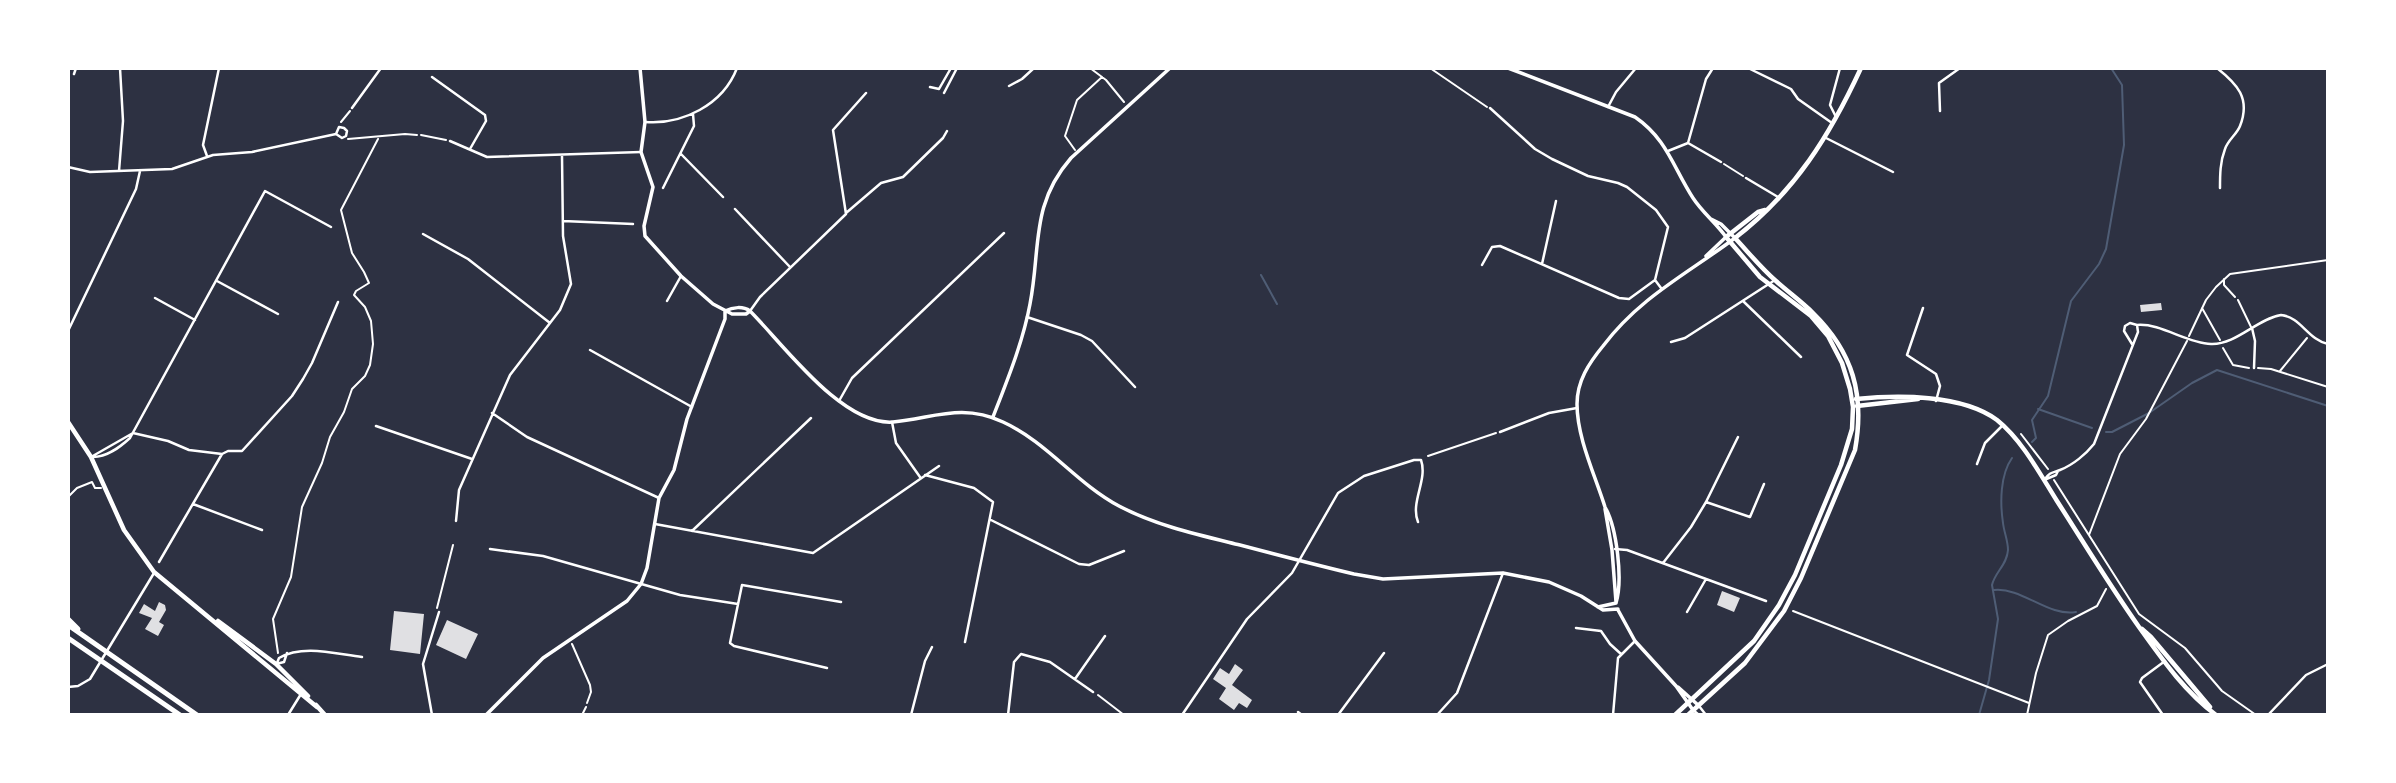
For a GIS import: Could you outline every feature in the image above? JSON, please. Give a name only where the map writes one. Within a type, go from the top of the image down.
[{"type":"highway","points":[[68,619],[92,644]]},
{"type":"highway","points":[[68,625],[197,715]]},
{"type":"highway","points":[[68,638],[180,715]]},
{"type":"main road","points":[[1688,715],[1745,663],[1774,627],[1789,602],[1855,450],[1859,399],[1849,365],[1837,342],[1814,314],[1775,280],[1735,238],[1762,217],[1826,138],[1861,68]]},
{"type":"main road","points":[[1675,715],[1754,641],[1788,590],[1846,452],[1852,429],[1853,400],[1842,363],[1828,336],[1811,316],[1768,285],[1728,237],[1758,212],[1766,210]]},
{"type":"main road","points":[[1853,400],[1895,396],[1922,398],[1984,412],[2002,426],[2044,480],[2139,627],[2198,701],[2216,715]]},
{"type":"main road","points":[[1853,407],[1922,398]]},
{"type":"main road","points":[[68,422],[91,457],[124,530],[155,572],[317,707]]},
{"type":"main road","points":[[211,617],[276,664],[325,715]]},
{"type":"street","points":[[74,74],[76,68]]},
{"type":"street","points":[[119,171],[123,121],[120,68]]},
{"type":"street","points":[[207,156],[203,145],[219,68]]},
{"type":"street","points":[[352,108],[381,68]]},
{"type":"street","points":[[640,68],[645,122],[641,152],[653,187],[644,226],[645,236],[681,276],[713,304],[732,314],[746,314],[750,311],[790,267],[846,214],[881,183],[903,177],[947,131]]},
{"type":"street","points":[[645,122],[672,121],[693,114],[723,92],[737,68]]},
{"type":"street","points":[[930,87],[939,89],[950,68]]},
{"type":"street","points":[[944,93],[957,68]]},
{"type":"street","points":[[1009,86],[1034,68]]},
{"type":"street","points":[[993,418],[1027,317],[1044,202],[1059,172],[1077,152],[1170,68]]},
{"type":"street","points":[[1508,68],[1634,117],[1649,127],[1668,151],[1692,196],[1728,237],[1735,238]]},
{"type":"street","points":[[1608,107],[1616,92],[1636,68]]},
{"type":"street","points":[[1688,143],[1706,79],[1713,68]]},
{"type":"street","points":[[1748,68],[1791,89],[1798,99],[1834,124]]},
{"type":"street","points":[[1838,116],[1831,110],[1830,105],[1840,68]]},
{"type":"street","points":[[1941,111],[1939,83],[1961,68]]},
{"type":"street","points":[[2217,68],[2235,83],[2243,100],[2241,124],[2226,145],[2221,159],[2220,188]]},
{"type":"street","points":[[432,77],[485,115],[486,121],[470,149]]},
{"type":"street","points":[[846,214],[833,130],[866,93]]},
{"type":"street","points":[[1482,265],[1492,247],[1500,246],[1619,298],[1629,299],[1655,280],[1668,227],[1656,210],[1618,183],[1588,176],[1535,149],[1490,108]]},
{"type":"street","points":[[663,188],[694,126],[693,114]]},
{"type":"street","points":[[68,167],[90,172],[172,169],[207,156],[243,153],[336,134],[342,138],[346,136],[346,129],[341,127],[336,134]]},
{"type":"street","points":[[1826,138],[1893,172]]},
{"type":"street","points":[[450,141],[487,157],[641,152]]},
{"type":"street","points":[[1668,151],[1688,143],[1721,162]]},
{"type":"street","points":[[681,154],[723,197]]},
{"type":"street","points":[[456,521],[459,490],[510,375],[560,310],[571,284],[563,222],[562,156]]},
{"type":"street","points":[[68,331],[136,189],[141,171]]},
{"type":"street","points":[[1746,178],[1778,197]]},
{"type":"street","points":[[91,457],[100,457],[120,447],[133,433],[265,191],[331,227]]},
{"type":"street","points":[[1542,264],[1556,201]]},
{"type":"street","points":[[736,209],[790,267]]},
{"type":"street","points":[[563,222],[633,223]]},
{"type":"street","points":[[839,401],[852,378],[1004,233]]},
{"type":"street","points":[[423,234],[468,259],[550,323]]},
{"type":"street","points":[[1699,715],[1635,641],[1618,609],[1614,550],[1605,507],[1587,452],[1577,408],[1578,391],[1582,377],[1620,324],[1661,288],[1728,237]]},
{"type":"street","points":[[667,301],[681,276]]},
{"type":"street","points":[[1655,280],[1661,288]]},
{"type":"street","points":[[1671,342],[1685,338],[1775,280]]},
{"type":"street","points":[[216,281],[278,314]]},
{"type":"street","points":[[155,298],[195,320]]},
{"type":"street","points":[[1743,301],[1801,357]]},
{"type":"street","points":[[159,562],[222,454],[242,451],[292,396],[312,363],[338,302]]},
{"type":"street","points":[[1923,308],[1907,355],[1936,374],[1940,386],[1936,401]]},
{"type":"street","points":[[486,715],[537,663],[569,638],[626,601],[641,584],[659,498],[674,470],[692,407],[725,319],[725,311]]},
{"type":"street","points":[[750,311],[812,378],[839,401],[863,415],[892,422],[953,412],[993,418],[1032,440],[1101,495],[1139,516],[1177,530],[1383,579],[1503,573],[1549,582],[1598,607],[1606,610],[1618,609]]},
{"type":"street","points":[[2132,344],[2124,333],[2124,328],[2130,323],[2209,344],[2220,343],[2275,316],[2287,316],[2297,321],[2310,335],[2328,344]]},
{"type":"street","points":[[1027,317],[1092,341],[1135,387]]},
{"type":"street","points":[[2044,480],[2050,473],[2084,455],[2099,436],[2138,332],[2137,326]]},
{"type":"street","points":[[2252,328],[2255,341],[2254,368]]},
{"type":"street","points":[[590,350],[692,407]]},
{"type":"street","points":[[1500,432],[1549,412],[1577,408]]},
{"type":"street","points":[[492,413],[527,436],[659,498]]},
{"type":"street","points":[[692,531],[811,418]]},
{"type":"street","points":[[892,422],[896,443],[923,477],[974,488],[993,502],[965,642]]},
{"type":"street","points":[[376,426],[472,459]]},
{"type":"street","points":[[1977,464],[1985,443],[2002,426]]},
{"type":"street","points":[[133,433],[169,441],[189,450],[222,454]]},
{"type":"street","points":[[1663,562],[1691,527],[1738,438]]},
{"type":"street","points":[[1182,715],[1247,619],[1284,583],[1338,493],[1364,476],[1418,459],[1423,463],[1415,514],[1418,522]]},
{"type":"street","points":[[655,524],[813,553],[939,466]]},
{"type":"street","points":[[2044,480],[2053,477],[2058,471]]},
{"type":"street","points":[[1706,502],[1750,517],[1764,484]]},
{"type":"street","points":[[193,504],[262,530]]},
{"type":"street","points":[[990,520],[1079,564],[1089,565],[1124,551]]},
{"type":"street","points":[[490,549],[543,555],[680,595],[738,604]]},
{"type":"street","points":[[1614,550],[1627,550],[1663,562],[1766,601]]},
{"type":"street","points":[[68,687],[78,686],[92,675],[155,572]]},
{"type":"street","points":[[1437,715],[1457,693],[1503,573]]},
{"type":"street","points":[[1687,611],[1706,579]]},
{"type":"street","points":[[827,668],[730,643],[742,584],[841,602]]},
{"type":"street","points":[[1598,607],[1616,603]]},
{"type":"street","points":[[432,715],[423,664],[438,610]]},
{"type":"street","points":[[1576,628],[1601,631],[1609,644],[1621,654]]},
{"type":"street","points":[[1075,679],[1105,636]]},
{"type":"street","points":[[1613,715],[1617,662],[1621,654],[1635,641]]},
{"type":"street","points":[[911,715],[925,662],[932,647]]},
{"type":"street","points":[[272,670],[279,658],[300,650],[362,657]]},
{"type":"street","points":[[1338,715],[1384,653]]},
{"type":"street","points":[[1008,715],[1014,662],[1021,654],[1050,662],[1093,692]]},
{"type":"street","points":[[2164,715],[2140,682],[2166,660]]},
{"type":"street","points":[[2268,715],[2306,675],[2328,664]]},
{"type":"street","points":[[1676,686],[1693,699],[1706,715]]},
{"type":"street","points":[[288,715],[301,694]]},
{"type":"lane","points":[[348,139],[416,135]]},
{"type":"lane","points":[[2238,300],[2252,328]]},
{"type":"lane","points":[[582,715],[586,708]]},
{"type":"path","points":[[1090,68],[1102,77],[1128,106]]},
{"type":"path","points":[[1430,68],[1490,108]]},
{"type":"path","points":[[1077,152],[1065,138],[1067,129],[1077,100],[1102,77]]},
{"type":"path","points":[[341,127],[341,121],[352,108]]},
{"type":"path","points":[[416,135],[450,141]]},
{"type":"path","points":[[278,653],[273,619],[291,577],[302,507],[352,389],[365,376],[370,365],[373,344],[371,321],[365,307],[354,295],[369,284],[352,253],[341,210],[379,137]]},
{"type":"path","points":[[1721,162],[1746,178]]},
{"type":"path","points":[[2089,536],[2120,454],[2146,419],[2202,308],[2216,287],[2230,274],[2328,260]]},
{"type":"path","points":[[2224,279],[2224,285],[2238,300]]},
{"type":"path","points":[[2202,308],[2233,365],[2245,369],[2264,368],[2328,387]]},
{"type":"path","points":[[2279,372],[2310,335]]},
{"type":"path","points":[[1428,456],[1500,432]]},
{"type":"path","points":[[2021,434],[2050,473]]},
{"type":"path","points":[[2053,477],[2139,614],[2187,650],[2222,691],[2256,715]]},
{"type":"path","points":[[68,497],[77,488],[92,482],[95,488],[104,488]]},
{"type":"path","points":[[438,610],[453,545]]},
{"type":"path","points":[[2114,581],[2118,578]]},
{"type":"path","points":[[2026,715],[2048,635],[2096,606],[2106,589]]},
{"type":"path","points":[[1793,611],[2029,703]]},
{"type":"path","points":[[570,642],[590,685],[591,692],[586,708]]},
{"type":"path","points":[[1093,692],[1124,715]]},
{"type":"building","points":[[2161,303],[2162,310],[2141,312],[2140,305]]},
{"type":"building","points":[[1722,591],[1740,598],[1734,612],[1717,605]]},
{"type":"building","points":[[159,602],[165,605],[166,610],[159,622],[164,625],[158,636],[145,629],[152,618],[139,613],[144,604],[155,611]]},
{"type":"building","points":[[394,611],[424,614],[420,654],[390,650]]},
{"type":"building","points":[[447,620],[478,634],[466,659],[436,645]]},
{"type":"building","points":[[1235,664],[1243,670],[1232,685],[1252,700],[1247,708],[1239,703],[1234,710],[1219,699],[1226,688],[1213,679],[1220,668],[1229,674]]},
{"type":"waterway","points":[[2032,442],[2036,438],[2032,420],[2048,396],[2071,301],[2099,264],[2106,249],[2124,145],[2122,85],[2111,68]]},
{"type":"waterway","points":[[1261,275],[1277,304]]},
{"type":"waterway","points":[[2106,432],[2112,432],[2149,413],[2192,383],[2217,370],[2328,406]]},
{"type":"waterway","points":[[2038,409],[2092,428]]},
{"type":"waterway","points":[[1979,715],[1989,680],[1998,619],[1992,585],[2006,560],[2008,550],[2001,498],[2005,473],[2012,458]]},
{"type":"waterway","points":[[1994,590],[2015,593],[2055,610],[2076,612]]}]
